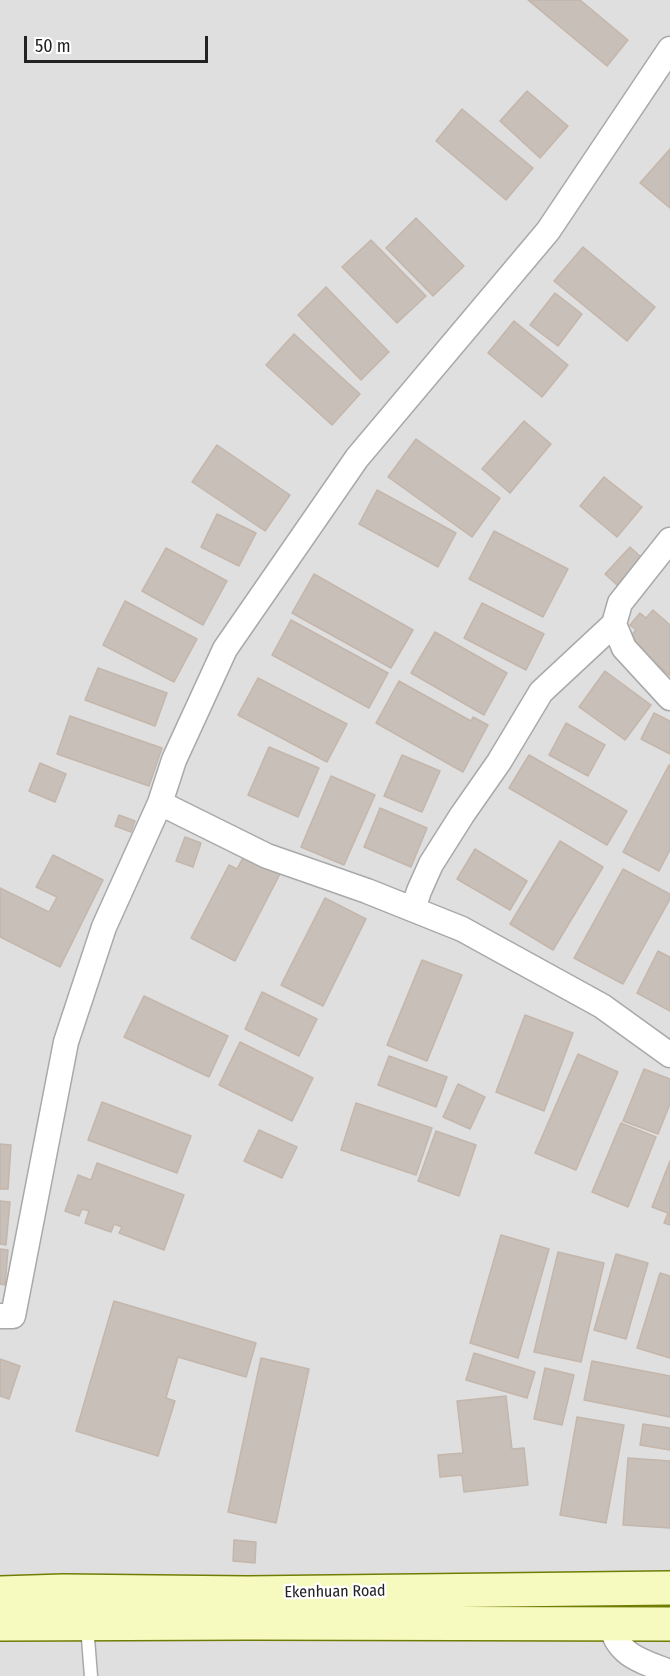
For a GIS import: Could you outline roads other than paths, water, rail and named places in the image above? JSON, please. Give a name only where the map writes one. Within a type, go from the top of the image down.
[{"type":"main road","name":"Ekenhuan Road","points":[[0,1593],[63,1591],[272,1593],[670,1588]]},
{"type":"main road","name":"Ekenhuan Road","points":[[0,1624],[670,1624]]},
{"type":"street","points":[[0,1316],[13,1316],[66,1042],[104,927],[160,803],[174,760],[225,649],[357,458],[548,231],[670,49]]},
{"type":"street","points":[[413,909],[431,864],[499,762],[541,692],[614,624],[620,603],[670,540]]},
{"type":"street","points":[[614,624],[624,648],[670,698]]},
{"type":"street","points":[[160,803],[267,856],[366,891],[462,929],[603,1006],[670,1055]]},
{"type":"street","points":[[611,1623],[613,1634],[633,1658],[670,1672]]},
{"type":"lane","points":[[86,1625],[91,1676]]}]
